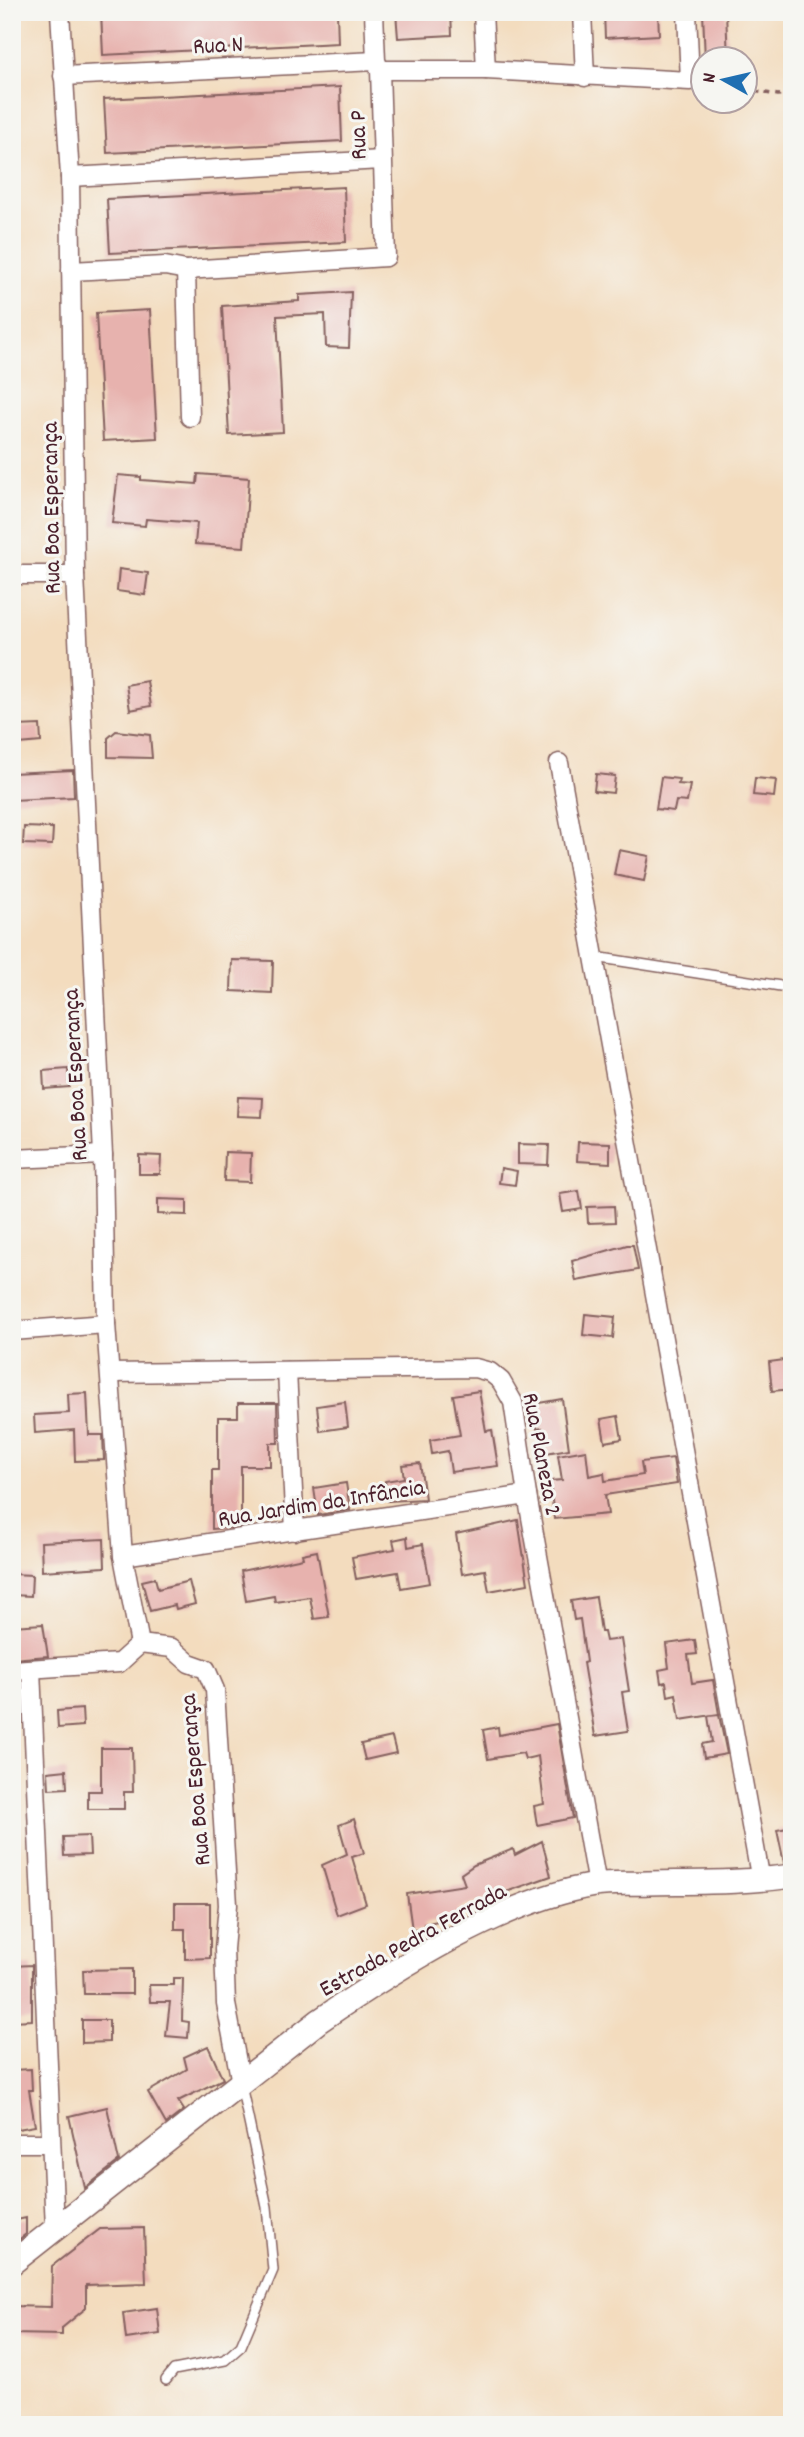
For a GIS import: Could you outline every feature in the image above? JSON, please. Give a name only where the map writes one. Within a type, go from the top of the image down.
[{"type":"street","name":"Rua Boa Esperança","points":[[60,12],[70,177],[75,575],[103,1155],[106,1324],[123,1556],[140,1644],[172,1648],[189,1663],[206,1669],[215,1690],[228,1905],[224,1950],[226,2004],[241,2083]]},
{"type":"street","name":"Rua P","points":[[186,270],[386,257],[374,12]]},
{"type":"street","points":[[483,12],[486,70]]},
{"type":"street","points":[[582,12],[585,76]]},
{"type":"street","name":"Rua N","points":[[63,76],[378,65],[690,81],[687,12]]},
{"type":"street","points":[[70,177],[382,160]]},
{"type":"street","points":[[71,271],[165,266],[186,270],[190,417]]},
{"type":"street","points":[[12,575],[75,575]]},
{"type":"street","points":[[559,763],[761,1881]]},
{"type":"street","points":[[12,1159],[103,1155]]},
{"type":"street","points":[[12,1331],[106,1324]]},
{"type":"street","name":"Rua Planeza 2","points":[[110,1373],[475,1368],[490,1372],[501,1381],[513,1402],[527,1495],[597,1885]]},
{"type":"street","points":[[287,1371],[295,1531]]},
{"type":"street","name":"Rua Jardim da Infância","points":[[123,1556],[527,1495]]},
{"type":"street","points":[[12,1670],[118,1663],[140,1644]]},
{"type":"street","points":[[31,1669],[55,2229]]},
{"type":"street","name":"Estrada Pedra Ferrada","points":[[12,2263],[319,2021],[371,1986],[470,1931],[551,1894],[597,1885],[761,1881],[792,1876]]},
{"type":"street","points":[[12,2143],[50,2143]]},
{"type":"lane","points":[[595,957],[787,987]]},
{"type":"lane","points":[[166,2380],[174,2370],[225,2360],[241,2346],[273,2270],[267,2207],[241,2083]]},
{"type":"path","points":[[758,92],[778,95],[792,93]]},
{"type":"building","points":[[101,12],[337,12],[338,43],[103,55]]},
{"type":"building","points":[[396,12],[451,12],[452,35],[398,38]]},
{"type":"building","points":[[604,12],[658,12],[659,35],[605,38]]},
{"type":"building","points":[[703,12],[726,12],[727,46],[704,46]]},
{"type":"building","points":[[340,87],[342,141],[107,153],[104,99]]},
{"type":"building","points":[[344,187],[346,242],[110,253],[107,199]]},
{"type":"building","points":[[351,292],[349,348],[326,347],[325,314],[277,316],[283,432],[229,435],[222,306],[299,301],[299,295]]},
{"type":"building","points":[[150,310],[157,438],[103,441],[96,313]]},
{"type":"building","points":[[198,474],[249,478],[244,547],[195,544],[197,523],[146,519],[145,526],[112,523],[118,475],[141,477],[141,480],[197,484]]},
{"type":"building","points":[[119,569],[148,573],[145,595],[117,591]]},
{"type":"building","points":[[147,681],[151,706],[130,710],[126,685]]},
{"type":"building","points":[[40,725],[41,742],[19,744],[17,726]]},
{"type":"building","points":[[116,731],[150,735],[152,758],[108,757],[108,738]]},
{"type":"building","points":[[73,770],[74,797],[12,800],[12,773]]},
{"type":"building","points":[[596,774],[615,776],[613,793],[594,791]]},
{"type":"building","points":[[661,777],[679,779],[678,784],[690,785],[687,802],[676,801],[674,811],[656,809]]},
{"type":"building","points":[[755,778],[776,780],[774,797],[753,795]]},
{"type":"building","points":[[24,827],[53,828],[52,845],[23,844]]},
{"type":"building","points":[[619,850],[649,856],[644,881],[614,875]]},
{"type":"building","points":[[232,960],[273,961],[272,993],[231,991]]},
{"type":"building","points":[[68,1069],[69,1087],[44,1089],[43,1071]]},
{"type":"building","points":[[238,1097],[263,1098],[262,1117],[237,1116]]},
{"type":"building","points":[[578,1142],[610,1143],[610,1163],[577,1161]]},
{"type":"building","points":[[518,1144],[549,1145],[548,1165],[518,1164]]},
{"type":"building","points":[[225,1152],[251,1153],[250,1182],[224,1181]]},
{"type":"building","points":[[139,1155],[161,1156],[160,1174],[139,1174]]},
{"type":"building","points":[[501,1168],[517,1171],[515,1185],[499,1183]]},
{"type":"building","points":[[579,1191],[582,1209],[563,1212],[560,1194]]},
{"type":"building","points":[[158,1199],[187,1200],[187,1215],[158,1214]]},
{"type":"building","points":[[614,1206],[615,1222],[588,1223],[587,1207]]},
{"type":"building","points":[[633,1245],[638,1270],[576,1281],[572,1261]]},
{"type":"building","points":[[585,1314],[615,1317],[613,1338],[583,1335]]},
{"type":"building","points":[[792,1359],[792,1389],[772,1391],[769,1362]]},
{"type":"building","points":[[479,1391],[486,1431],[492,1430],[498,1466],[451,1472],[448,1451],[432,1454],[430,1440],[460,1435],[453,1395]]},
{"type":"building","points":[[87,1393],[89,1435],[103,1435],[104,1460],[75,1461],[74,1430],[35,1433],[34,1415],[69,1413],[68,1394]]},
{"type":"building","points":[[562,1399],[569,1449],[546,1453],[542,1428],[537,1429],[533,1404]]},
{"type":"building","points":[[345,1402],[348,1427],[320,1431],[317,1406]]},
{"type":"building","points":[[238,1403],[277,1403],[278,1443],[270,1443],[270,1466],[241,1466],[241,1527],[212,1529],[212,1470],[218,1470],[218,1417],[238,1417]]},
{"type":"building","points":[[618,1416],[622,1439],[605,1442],[601,1419]]},
{"type":"building","points":[[586,1450],[589,1476],[604,1473],[605,1481],[643,1475],[641,1462],[673,1458],[677,1484],[605,1495],[608,1514],[554,1519],[550,1481],[562,1480],[558,1455]]},
{"type":"building","points":[[420,1463],[425,1499],[388,1501],[385,1481],[404,1478],[402,1465]]},
{"type":"building","points":[[346,1483],[350,1510],[318,1515],[314,1488]]},
{"type":"building","points":[[518,1520],[528,1584],[489,1591],[485,1570],[462,1574],[456,1534]]},
{"type":"building","points":[[407,1537],[408,1547],[423,1544],[430,1583],[401,1588],[398,1572],[356,1579],[352,1557],[395,1549],[393,1540]]},
{"type":"building","points":[[104,1539],[105,1567],[42,1571],[41,1542]]},
{"type":"building","points":[[317,1551],[329,1617],[314,1619],[310,1597],[275,1602],[274,1596],[246,1601],[241,1571],[303,1558],[302,1554]]},
{"type":"building","points":[[12,1574],[32,1575],[31,1596],[12,1595]]},
{"type":"building","points":[[155,1578],[158,1589],[189,1581],[195,1604],[150,1611],[142,1581]]},
{"type":"building","points":[[596,1597],[601,1632],[604,1632],[606,1641],[621,1639],[629,1691],[622,1692],[628,1731],[595,1736],[583,1663],[586,1662],[580,1619],[574,1620],[571,1601]]},
{"type":"building","points":[[43,1624],[48,1656],[12,1659],[12,1626]]},
{"type":"building","points":[[695,1640],[697,1654],[688,1655],[692,1683],[713,1680],[719,1714],[680,1720],[676,1694],[668,1696],[666,1682],[661,1683],[659,1670],[669,1668],[666,1644]]},
{"type":"building","points":[[82,1709],[83,1726],[58,1728],[57,1711]]},
{"type":"building","points":[[719,1715],[727,1754],[704,1758],[702,1744],[712,1742],[708,1716]]},
{"type":"building","points":[[557,1724],[573,1818],[537,1825],[534,1806],[544,1804],[538,1756],[525,1759],[523,1753],[488,1759],[483,1730],[498,1727],[499,1735]]},
{"type":"building","points":[[392,1737],[396,1753],[365,1760],[361,1744]]},
{"type":"building","points":[[101,1748],[132,1748],[133,1792],[124,1792],[124,1809],[88,1809],[88,1791],[101,1791]]},
{"type":"building","points":[[66,1770],[67,1788],[49,1789],[48,1772]]},
{"type":"building","points":[[354,1819],[364,1853],[352,1857],[366,1904],[337,1915],[322,1865],[347,1854],[339,1825]]},
{"type":"building","points":[[792,1827],[792,1862],[784,1863],[777,1830]]},
{"type":"building","points":[[89,1836],[90,1855],[64,1856],[63,1837]]},
{"type":"building","points":[[542,1841],[551,1876],[458,1909],[460,1916],[424,1924],[425,1930],[412,1930],[407,1894],[465,1885],[461,1874],[474,1865],[513,1849],[515,1855]]},
{"type":"building","points":[[175,1903],[210,1903],[210,1958],[185,1959],[185,1929],[175,1929]]},
{"type":"building","points":[[32,1965],[32,2020],[12,2021],[12,1966]]},
{"type":"building","points":[[132,1969],[132,1994],[84,1994],[83,1970]]},
{"type":"building","points":[[173,1978],[183,1978],[182,2021],[189,2022],[188,2038],[166,2036],[170,2002],[150,2002],[149,1985],[173,1985]]},
{"type":"building","points":[[82,2020],[109,2020],[109,2042],[82,2043]]},
{"type":"building","points":[[208,2046],[223,2079],[178,2101],[184,2110],[166,2124],[148,2092],[187,2069],[184,2057]]},
{"type":"building","points":[[31,2069],[32,2090],[29,2090],[35,2126],[12,2130],[12,2070]]},
{"type":"building","points":[[107,2107],[119,2161],[85,2188],[69,2116]]},
{"type":"building","points":[[26,2218],[26,2234],[12,2245],[12,2221]]},
{"type":"building","points":[[144,2228],[146,2283],[86,2285],[86,2308],[62,2328],[62,2335],[12,2334],[12,2306],[51,2307],[52,2266],[100,2229]]},
{"type":"building","points":[[157,2308],[160,2334],[126,2339],[123,2313]]}]
